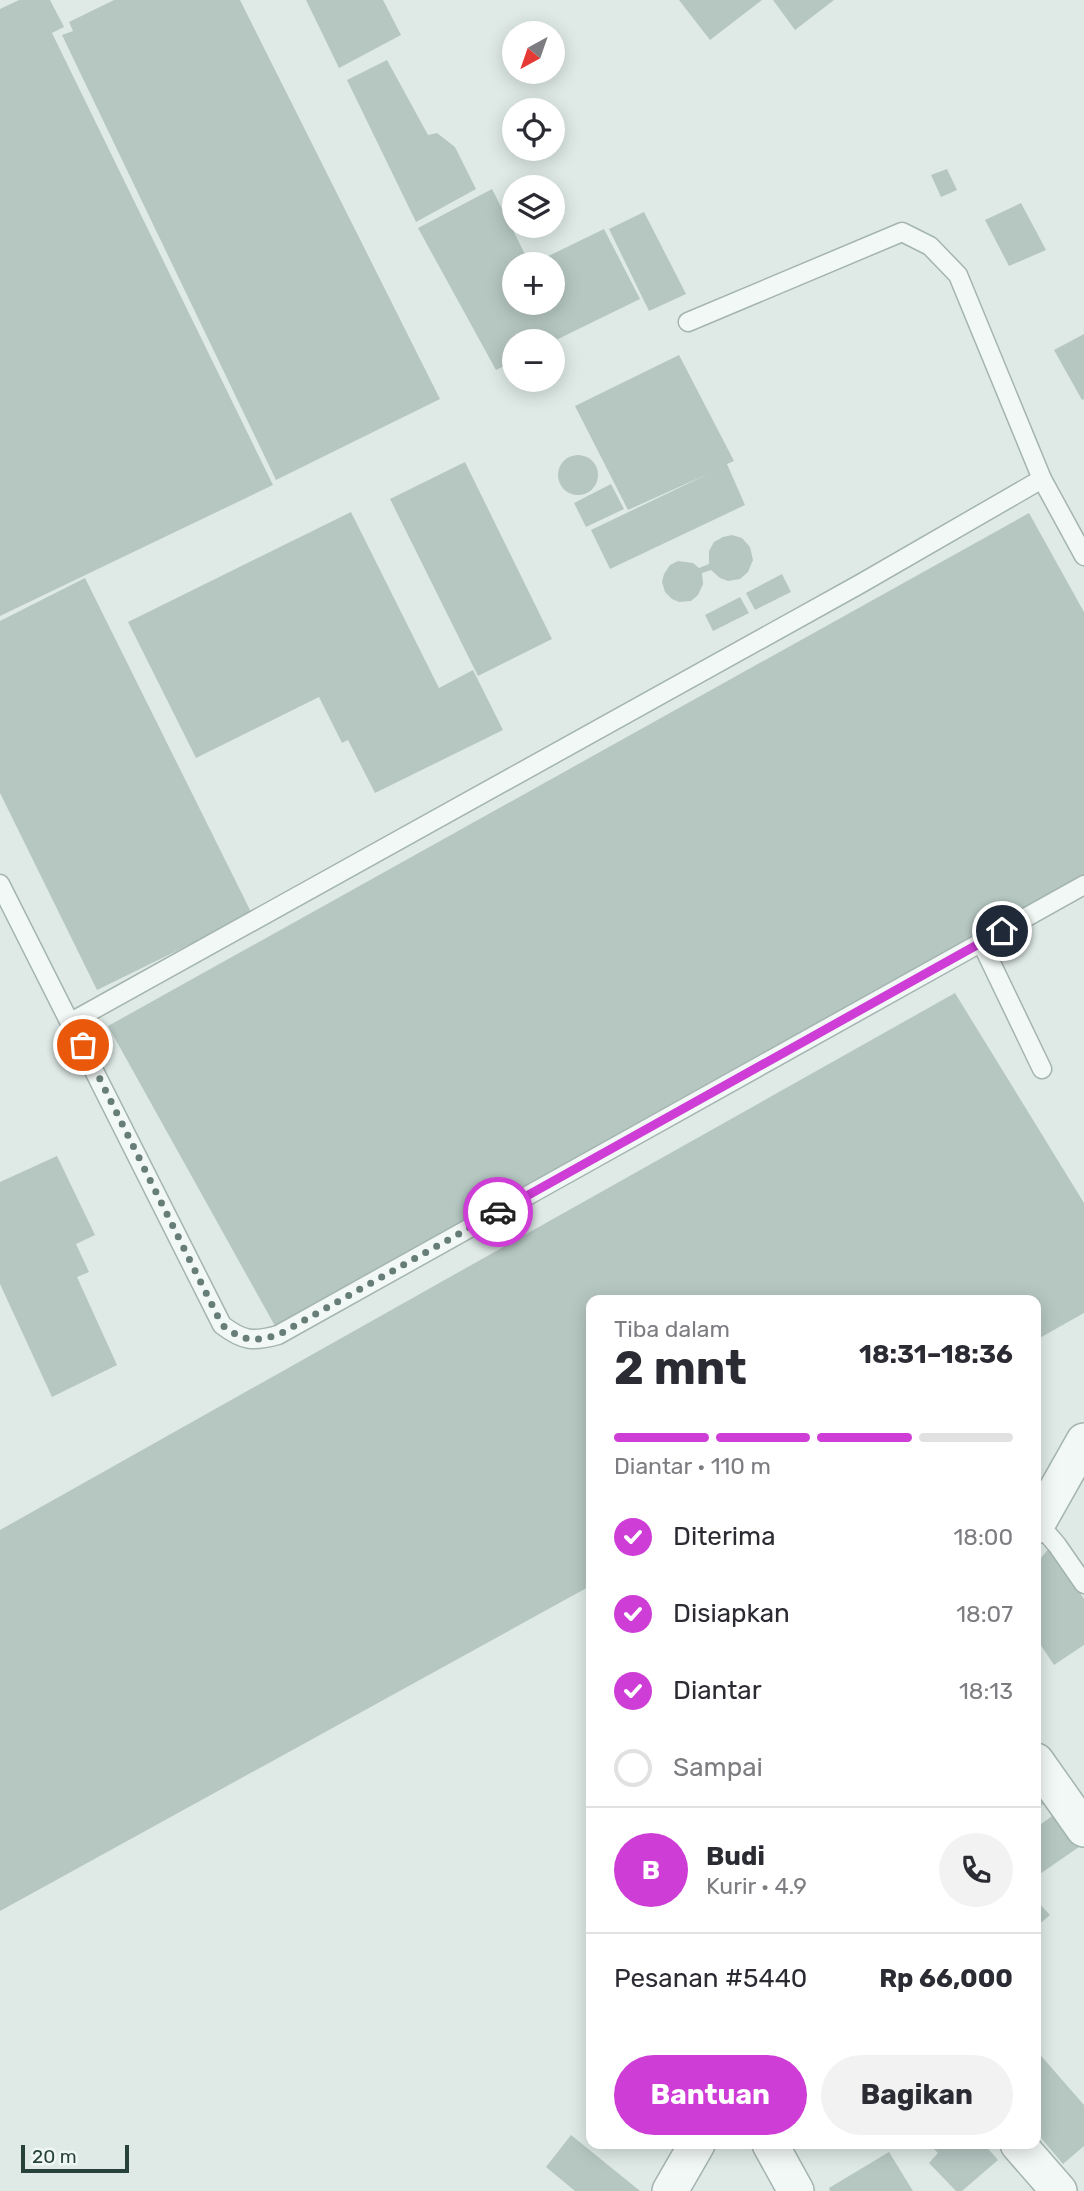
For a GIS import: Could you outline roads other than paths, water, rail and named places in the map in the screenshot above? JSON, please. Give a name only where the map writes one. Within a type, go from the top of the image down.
[{"type":"street","points":[[1041,1517],[1084,1441]]},
{"type":"street","points":[[1041,1768],[1084,1829]]},
{"type":"street","points":[[670,2191],[694,2149]]},
{"type":"street","points":[[773,2149],[796,2191]]},
{"type":"street","points":[[1022,2149],[1059,2191]]},
{"type":"lane","points":[[688,322],[902,232],[930,246],[958,275],[1042,479],[1084,556]]},
{"type":"lane","points":[[71,1022],[837,597],[1042,479]]},
{"type":"lane","points":[[0,884],[222,1325],[237,1337],[258,1341],[278,1335],[1084,885]]},
{"type":"lane","points":[[981,943],[1042,1069]]},
{"type":"lane","points":[[1041,1529],[1084,1584]]}]
